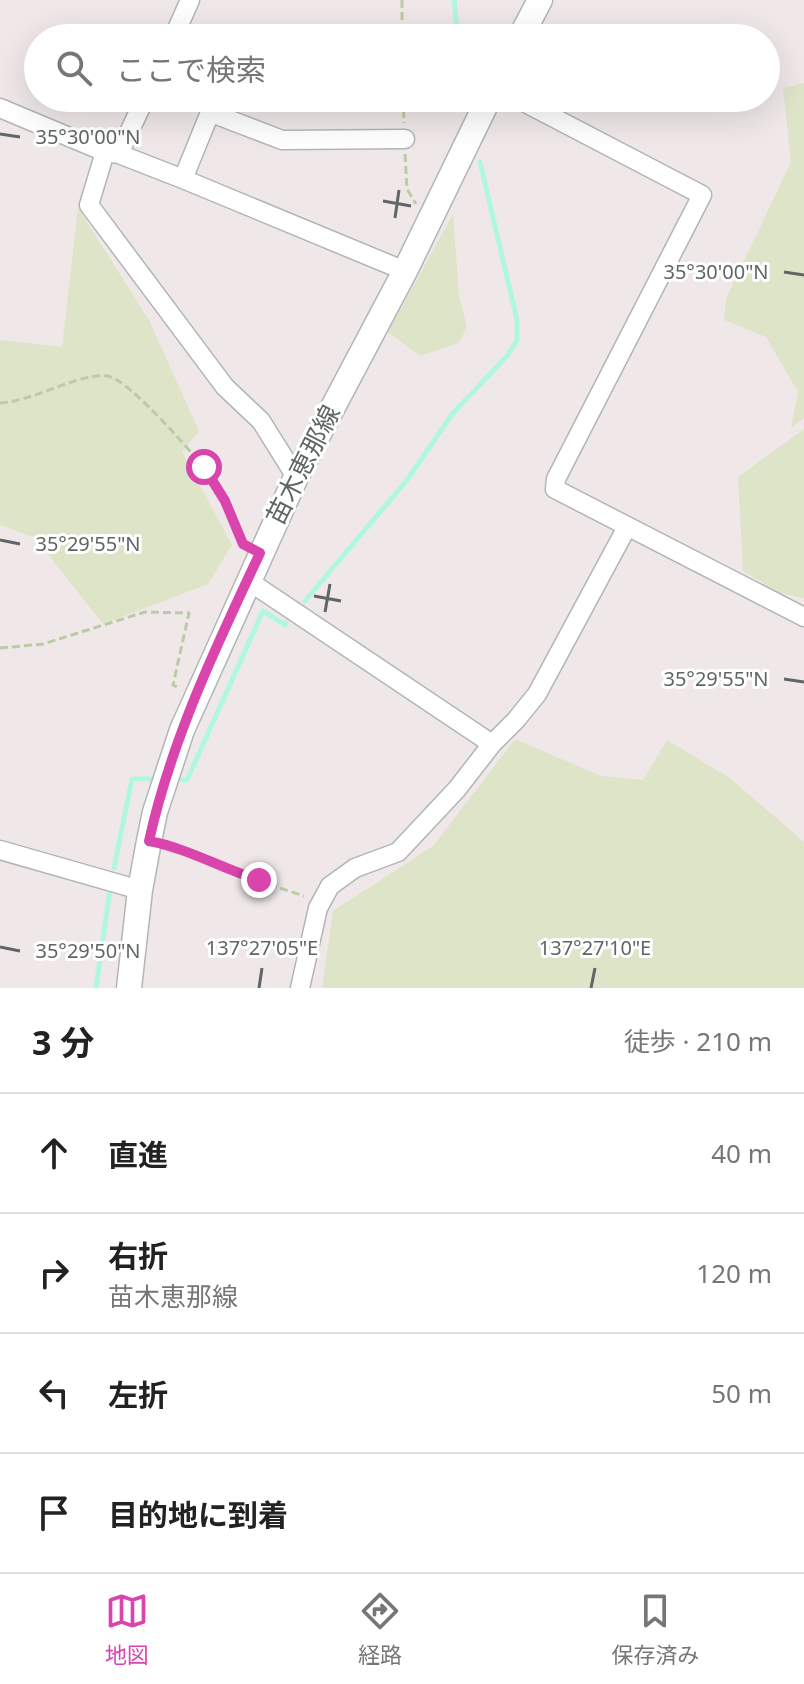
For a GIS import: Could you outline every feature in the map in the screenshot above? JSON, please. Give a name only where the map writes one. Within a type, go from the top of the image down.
[{"type":"main road","points":[[527,24],[540,0]]},
{"type":"main road","name":"苗木恵那線","points":[[129,988],[149,841],[155,812],[182,730],[296,477],[405,271],[482,112]]},
{"type":"street","points":[[179,24],[190,0]]},
{"type":"street","points":[[0,108],[183,179],[405,271]]},
{"type":"street","points":[[137,112],[112,153],[89,205],[225,387],[261,421],[296,477]]},
{"type":"street","points":[[543,112],[702,195],[556,479],[555,489],[804,617]]},
{"type":"street","points":[[183,179],[209,115],[217,115],[282,140],[405,139]]},
{"type":"street","points":[[300,988],[320,903],[330,886],[355,868],[398,852],[457,789],[537,694],[627,527]]},
{"type":"street","points":[[247,580],[492,744]]},
{"type":"street","points":[[0,850],[140,890]]},
{"type":"path","points":[[402,0],[402,24]]},
{"type":"path","points":[[404,112],[409,197],[434,213]]},
{"type":"path","points":[[0,403],[27,399],[92,377],[109,375],[135,393],[204,467],[225,501],[243,544],[260,553]]},
{"type":"path","points":[[0,648],[60,640],[145,612],[189,613],[173,685],[196,697]]},
{"type":"path","points":[[149,841],[320,903]]},
{"type":"green space","points":[[804,83],[804,418],[791,428],[798,392],[766,337],[724,320],[726,299],[791,162],[783,88]]},
{"type":"green space","points":[[78,208],[149,320],[199,431],[182,452],[232,545],[208,584],[103,624],[35,538],[0,525],[0,340],[62,347]]},
{"type":"green space","points":[[453,214],[459,295],[467,327],[459,343],[420,356],[388,332]]},
{"type":"green space","points":[[804,429],[804,598],[780,593],[743,571],[738,477]]},
{"type":"green space","points":[[515,739],[601,776],[643,780],[667,740],[730,778],[804,842],[804,988],[322,988],[333,911],[433,846]]},
{"type":"waterway","points":[[454,0],[457,24]]},
{"type":"waterway","points":[[305,601],[407,480],[453,413],[508,355],[517,340],[517,320],[480,162]]},
{"type":"waterway","points":[[182,780],[187,780],[263,611],[286,623]]},
{"type":"waterway","points":[[114,868],[132,779],[150,779]]},
{"type":"waterway","points":[[96,988],[110,890]]},
{"type":"route","points":[[204,467],[225,501],[243,544],[260,553],[182,730],[155,812],[149,841],[259,880]]}]
